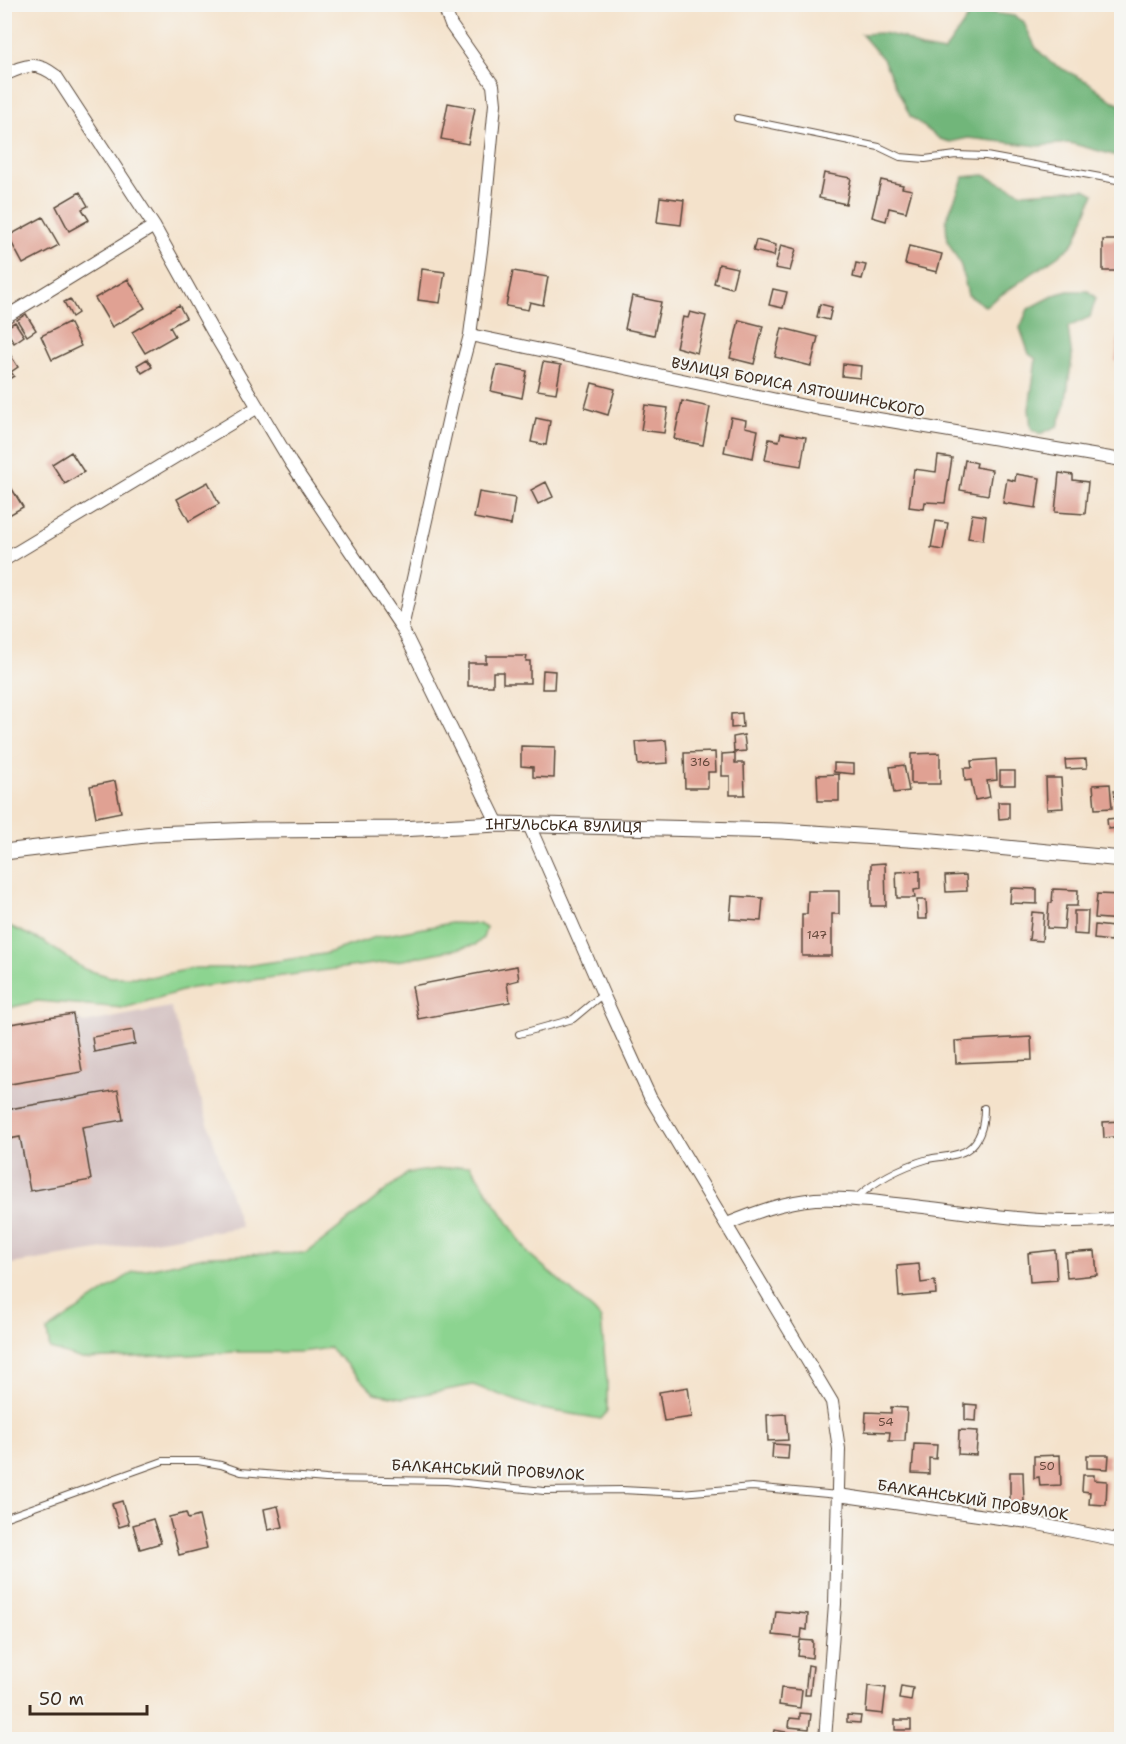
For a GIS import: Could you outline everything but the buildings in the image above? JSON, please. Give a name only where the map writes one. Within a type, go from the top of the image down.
[{"type":"street","points":[[402,628],[453,399],[470,335],[482,243],[495,93],[493,85],[451,25],[443,4]]},
{"type":"street","points":[[4,75],[24,66],[44,67],[56,76],[154,226],[291,463],[402,628],[498,824]]},
{"type":"street","points":[[4,318],[154,226]]},
{"type":"street","name":"ВУЛИЦЯ БОРИСА ЛЯТОШИНСЬКОГО","points":[[470,335],[819,409],[1122,460]]},
{"type":"street","points":[[4,560],[258,407]]},
{"type":"street","name":"ІНГУЛЬСЬКА ВУЛИЦЯ","points":[[4,852],[153,834],[255,830],[399,829],[498,824],[782,831],[923,840],[1122,859]]},
{"type":"street","points":[[529,825],[650,1096],[832,1402],[839,1449],[835,1604],[825,1740]]},
{"type":"street","points":[[727,1224],[770,1207],[815,1199],[855,1199],[1026,1219],[1104,1220],[1122,1218]]},
{"type":"street","name":"БАЛКАНСЬКИЙ ПРОВУЛОК","points":[[838,1495],[1028,1522],[1122,1541]]},
{"type":"lane","points":[[737,118],[879,147],[900,157],[925,159],[956,155],[986,156],[1122,181]]},
{"type":"lane","points":[[519,1034],[573,1019],[603,994]]},
{"type":"lane","points":[[855,1199],[893,1172],[927,1159],[967,1151],[976,1142],[984,1120],[984,1108]]},
{"type":"lane","name":"БАЛКАНСЬКИЙ ПРОВУЛОК","points":[[4,1518],[163,1461],[198,1461],[221,1465],[241,1472],[326,1479],[447,1481],[544,1491],[622,1490],[681,1493],[752,1487],[838,1495]]},
{"type":"shaded area","points":[[171,1007],[241,1227],[5,1265],[5,1025],[73,1014],[83,1023]]},
{"type":"green space","points":[[973,10],[1014,16],[1023,21],[1036,48],[1051,63],[1088,82],[1121,105],[1121,157],[1070,143],[1039,146],[968,138],[950,142],[940,139],[910,116],[883,59],[861,34],[883,33],[904,38],[921,48],[944,52]]},
{"type":"green space","points":[[984,175],[1022,193],[1085,189],[1094,194],[1075,241],[1069,248],[985,306],[968,295],[961,266],[947,240],[946,220],[964,177]]},
{"type":"green space","points":[[1068,291],[1088,291],[1096,298],[1090,317],[1068,327],[1072,358],[1065,406],[1058,426],[1040,434],[1031,428],[1029,409],[1036,359],[1029,354],[1020,328],[1028,309]]},
{"type":"green space","points":[[451,923],[479,924],[486,928],[483,938],[475,945],[403,960],[192,988],[124,1008],[37,1001],[5,1009],[5,924],[44,942],[84,969],[111,977],[150,977],[196,968],[232,968],[324,954],[376,937]]},
{"type":"green space","points":[[470,1165],[528,1253],[601,1319],[607,1381],[607,1412],[601,1419],[536,1408],[473,1385],[403,1398],[375,1393],[330,1348],[301,1352],[234,1352],[82,1359],[50,1349],[47,1331],[133,1272],[209,1256],[307,1253],[408,1173]]}]
